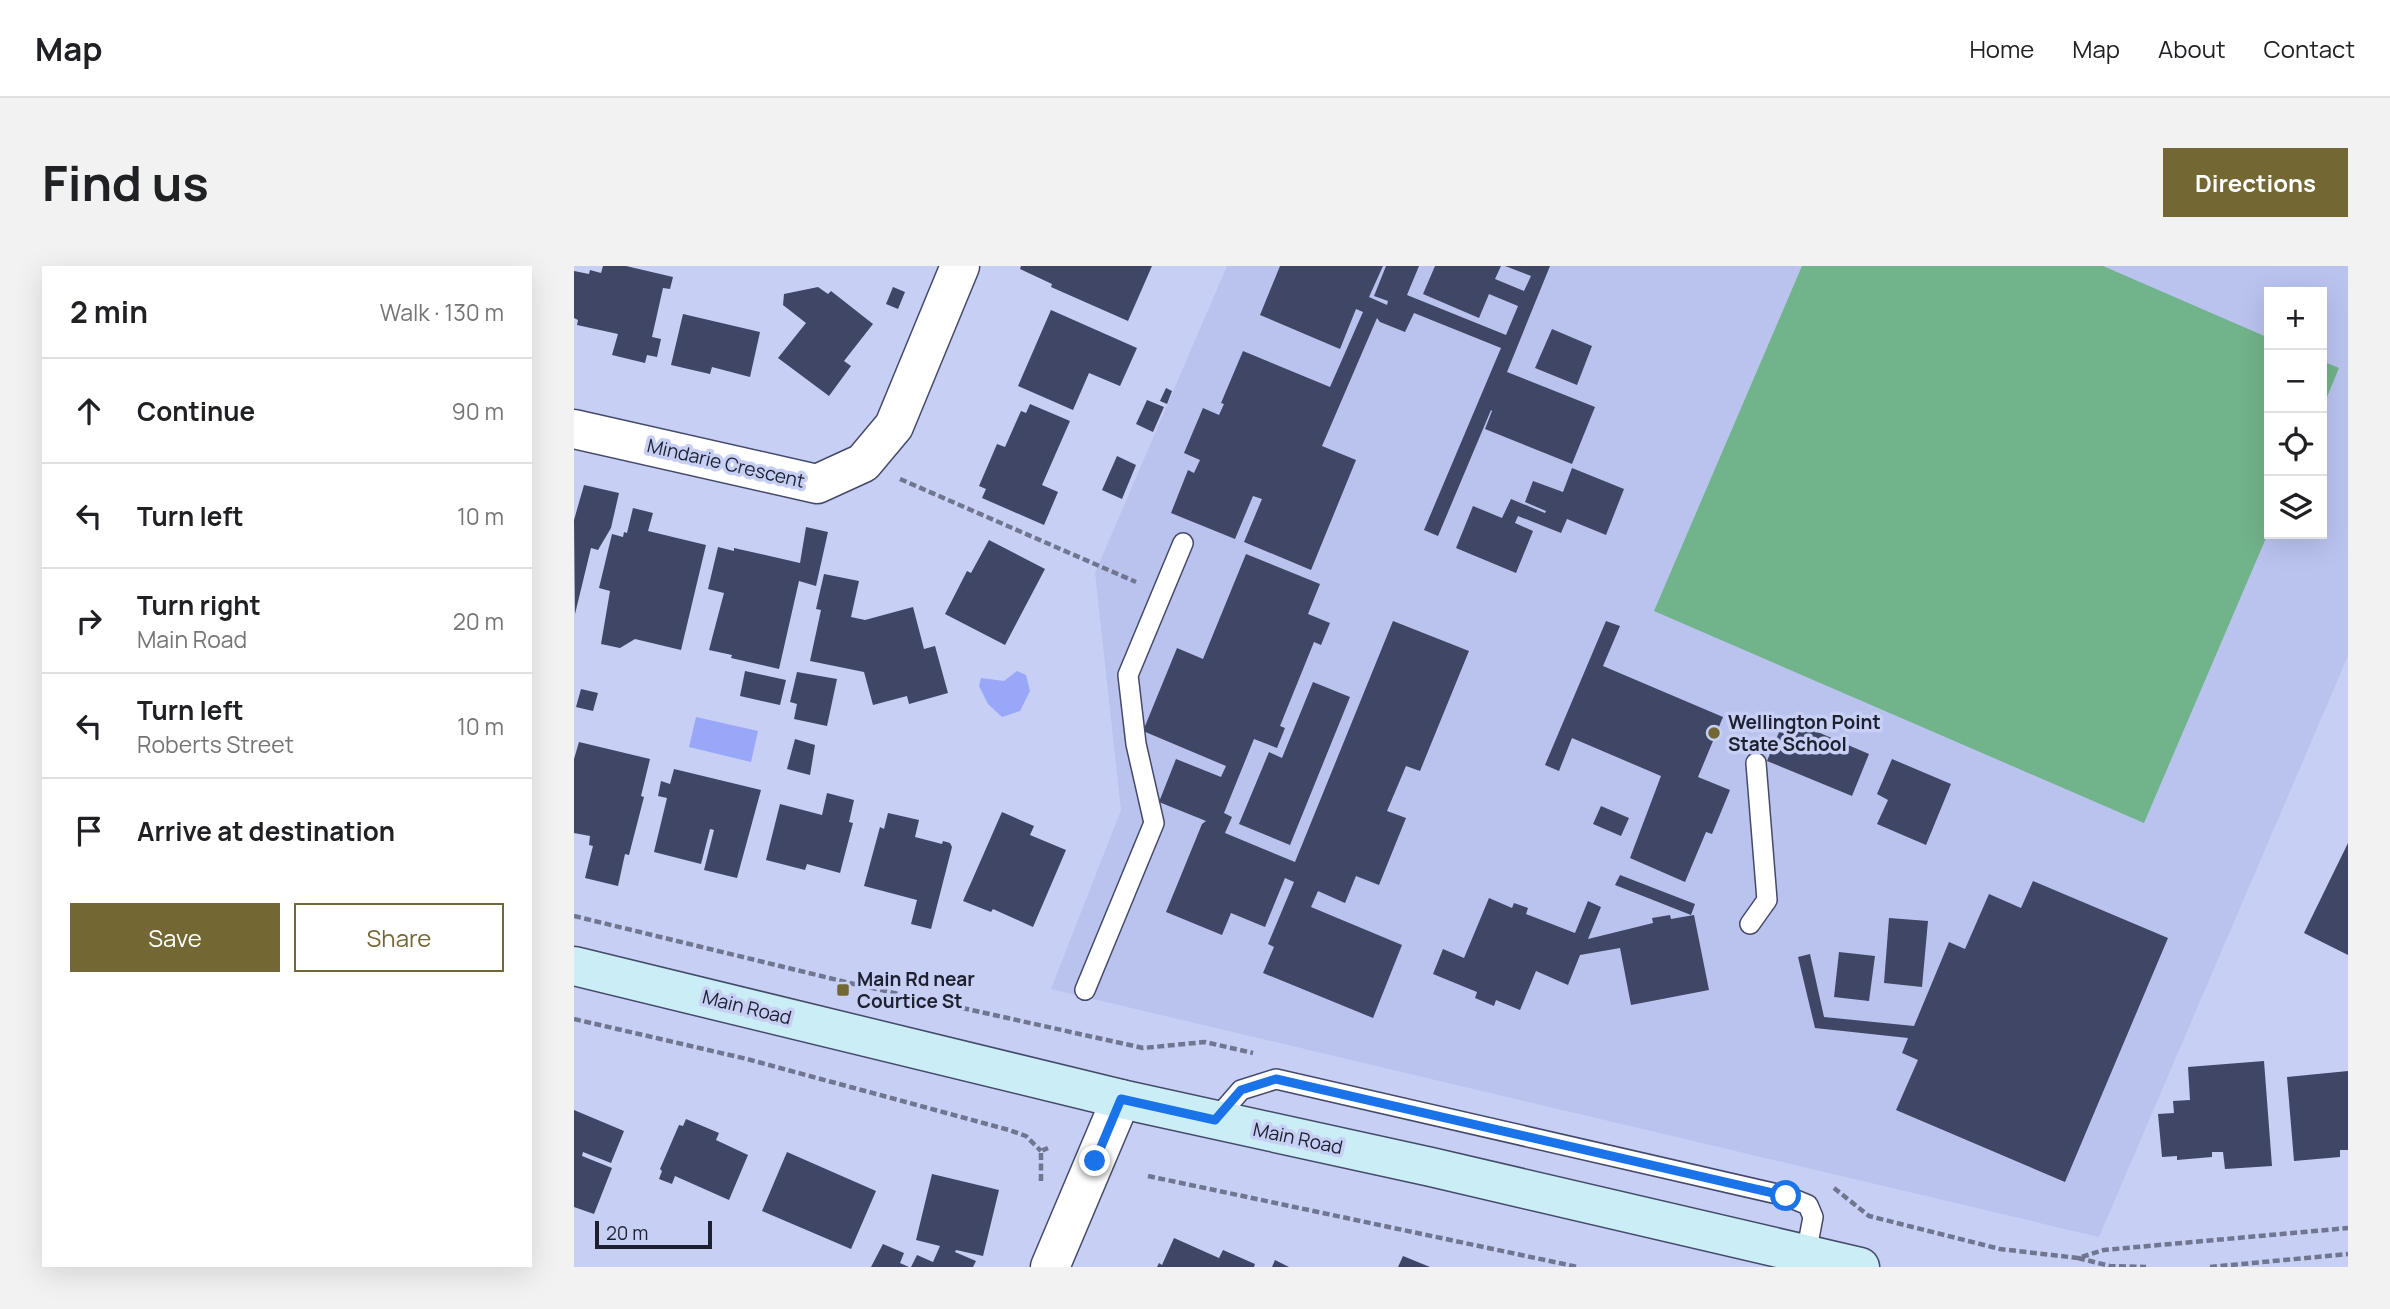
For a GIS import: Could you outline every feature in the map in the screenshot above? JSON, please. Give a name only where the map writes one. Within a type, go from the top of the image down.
[{"type":"main road","name":"Main Road","points":[[574,966],[1121,1099],[1431,1167],[1860,1267]]},
{"type":"street","name":"Mindarie Crescent","points":[[574,429],[817,484],[863,463],[894,426],[960,266]]},
{"type":"street","points":[[1050,1267],[1121,1099]]},
{"type":"lane","points":[[1085,990],[1154,823],[1136,744],[1128,675],[1183,543]]},
{"type":"lane","points":[[1750,924],[1767,900],[1756,763]]},
{"type":"lane","points":[[1215,1120],[1241,1090],[1276,1079],[1786,1196],[1808,1205],[1813,1217],[1806,1254]]},
{"type":"path","points":[[863,463],[1162,594]]},
{"type":"path","points":[[574,1019],[747,1059],[1009,1130],[1026,1136],[1041,1151]]},
{"type":"path","points":[[1148,1176],[1578,1267]]},
{"type":"path","points":[[2210,1267],[2348,1254]]},
{"type":"path","points":[[2078,1258],[2110,1266],[2146,1267]]},
{"type":"shaded area","name":"Wellington Point State School","points":[[1227,266],[2348,266],[2348,656],[2099,1237],[1051,989],[1121,810],[1095,573]]},
{"type":"green space","points":[[1802,266],[2103,266],[2264,336],[2266,539],[2144,823],[1654,611]]},
{"type":"green space","points":[[2327,363],[2339,368],[2327,397]]},
{"type":"water","points":[[1017,671],[1026,675],[1030,691],[1020,711],[1002,717],[988,704],[979,686],[981,678],[1004,681]]},
{"type":"water","points":[[696,717],[758,731],[751,762],[689,747]]},
{"type":"building","points":[[603,266],[626,266],[673,277],[670,289],[663,288],[652,337],[661,339],[657,357],[647,355],[645,363],[612,355],[618,334],[577,325],[578,320],[574,318],[574,271],[589,274],[590,270],[601,273]]},
{"type":"building","points":[[1021,266],[1152,266],[1128,321],[1051,287],[1052,284],[1020,269]]},
{"type":"building","points":[[1280,266],[1383,266],[1369,297],[1387,305],[1388,301],[1374,296],[1386,266],[1419,266],[1407,295],[1506,335],[1518,306],[1489,294],[1479,318],[1423,294],[1435,266],[1501,266],[1495,279],[1524,291],[1531,276],[1505,266],[1550,266],[1507,372],[1595,407],[1572,464],[1485,429],[1491,410],[1438,536],[1424,530],[1501,348],[1414,313],[1405,332],[1380,322],[1377,318],[1322,446],[1356,460],[1311,570],[1244,542],[1262,499],[1253,496],[1235,539],[1171,513],[1188,470],[1194,473],[1200,460],[1184,453],[1203,408],[1219,415],[1224,404],[1221,403],[1243,351],[1330,387],[1363,312],[1356,309],[1340,349],[1260,315]]},
{"type":"building","points":[[818,287],[828,294],[831,291],[873,324],[844,361],[851,366],[829,396],[778,358],[806,323],[783,305],[784,294]]},
{"type":"building","points":[[893,287],[905,292],[898,309],[886,304]]},
{"type":"building","points":[[1051,310],[1137,348],[1120,386],[1089,373],[1073,410],[1018,386]]},
{"type":"building","points":[[683,314],[760,332],[750,377],[712,367],[710,374],[671,365]]},
{"type":"building","points":[[1552,329],[1592,346],[1577,385],[1535,368]]},
{"type":"building","points":[[1166,388],[1172,391],[1167,404],[1160,401]]},
{"type":"building","points":[[1147,400],[1164,407],[1153,432],[1136,424]]},
{"type":"building","points":[[1030,404],[1070,421],[1042,485],[1058,492],[1044,525],[982,498],[986,489],[979,486],[997,444],[1005,447],[1021,411],[1026,413]]},
{"type":"building","points":[[1117,456],[1136,465],[1122,499],[1102,490]]},
{"type":"building","points":[[1572,468],[1624,489],[1606,535],[1567,519],[1561,533],[1518,516],[1515,523],[1533,531],[1516,573],[1456,548],[1473,506],[1502,518],[1511,499],[1545,513],[1546,511],[1525,502],[1533,481],[1563,492]]},
{"type":"building","points":[[584,485],[619,493],[611,528],[598,550],[591,548],[575,614],[574,520]]},
{"type":"building","points":[[633,508],[653,513],[648,531],[706,545],[681,650],[635,639],[620,648],[601,644],[610,591],[599,588],[612,534],[623,537],[624,532],[627,533]]},
{"type":"building","points":[[806,527],[828,532],[816,586],[799,581],[779,669],[709,650],[724,593],[708,589],[718,547],[800,563]]},
{"type":"building","points":[[989,540],[1045,569],[1005,645],[945,614],[967,571],[971,573]]},
{"type":"building","points":[[1246,554],[1320,584],[1308,614],[1330,623],[1321,645],[1314,642],[1280,726],[1285,728],[1277,748],[1254,739],[1224,813],[1232,817],[1225,833],[1295,862],[1393,621],[1469,651],[1420,771],[1406,766],[1387,811],[1406,818],[1379,885],[1356,876],[1345,903],[1318,891],[1311,907],[1402,945],[1373,1018],[1263,973],[1274,947],[1268,944],[1294,882],[1285,878],[1265,927],[1231,913],[1222,935],[1166,912],[1202,824],[1206,821],[1159,802],[1176,759],[1221,777],[1226,766],[1143,731],[1177,648],[1203,659]]},
{"type":"building","points":[[824,574],[859,581],[851,617],[865,620],[913,607],[924,649],[935,646],[948,693],[909,704],[907,696],[873,705],[864,672],[810,661],[821,610],[816,609]]},
{"type":"building","points":[[1606,621],[1620,626],[1603,666],[1723,717],[1698,777],[1730,790],[1712,834],[1706,832],[1685,882],[1630,858],[1661,776],[1572,738],[1559,771],[1545,765]]},
{"type":"building","points":[[745,671],[786,680],[780,705],[740,696]]},
{"type":"building","points":[[797,672],[837,679],[827,726],[794,719],[797,704],[790,702]]},
{"type":"building","points":[[1313,682],[1350,697],[1290,845],[1239,824],[1269,752],[1282,758]]},
{"type":"building","points":[[581,689],[598,693],[593,711],[576,707]]},
{"type":"building","points":[[1785,718],[1869,754],[1852,796],[1767,761]]},
{"type":"building","points":[[795,739],[815,745],[810,775],[787,769]]},
{"type":"building","points":[[579,742],[650,759],[641,796],[644,797],[629,855],[625,854],[618,886],[585,878],[593,846],[589,845],[590,836],[574,833],[574,759]]},
{"type":"building","points":[[1892,759],[1951,784],[1926,845],[1877,824],[1888,800],[1877,794]]},
{"type":"building","points":[[674,769],[761,790],[737,878],[704,870],[714,830],[710,829],[701,864],[654,852],[667,798],[658,796],[661,781],[670,784]]},
{"type":"building","points":[[827,793],[854,800],[849,822],[853,823],[840,873],[807,864],[805,870],[766,860],[780,804],[822,815]]},
{"type":"building","points":[[1601,806],[1629,818],[1621,836],[1593,824]]},
{"type":"building","points":[[1002,812],[1034,826],[1030,835],[1066,850],[1033,927],[993,909],[991,912],[963,901]]},
{"type":"building","points":[[888,813],[919,820],[915,837],[942,844],[943,841],[950,843],[952,847],[931,929],[911,924],[917,900],[864,886],[880,827],[884,829]]},
{"type":"building","points":[[2348,843],[2348,955],[2304,933]]},
{"type":"building","points":[[1620,875],[1695,904],[1691,915],[1615,885]]},
{"type":"building","points":[[2033,881],[2168,938],[2065,1182],[1896,1110],[1918,1060],[1902,1053],[1908,1038],[1815,1028],[1798,957],[1810,954],[1824,1017],[1914,1026],[1949,942],[1965,949],[1989,894],[2021,908]]},
{"type":"building","points":[[1489,898],[1512,908],[1514,903],[1528,908],[1526,914],[1575,933],[1588,901],[1601,907],[1588,939],[1653,923],[1652,918],[1670,915],[1671,919],[1694,915],[1709,990],[1631,1005],[1620,948],[1580,955],[1568,985],[1536,971],[1520,1010],[1496,1000],[1494,1006],[1475,998],[1477,992],[1433,974],[1443,949],[1464,958]]},
{"type":"building","points":[[1889,918],[1928,921],[1922,987],[1884,983]]},
{"type":"building","points":[[1839,952],[1875,956],[1869,1001],[1834,997]]},
{"type":"building","points":[[2264,1061],[2272,1166],[2225,1169],[2223,1152],[2212,1152],[2212,1157],[2177,1160],[2177,1156],[2162,1157],[2158,1114],[2174,1113],[2173,1101],[2190,1100],[2188,1067]]},
{"type":"building","points":[[2348,1071],[2348,1150],[2340,1150],[2340,1157],[2294,1161],[2287,1077]]},
{"type":"building","points":[[574,1110],[624,1131],[611,1163],[583,1152],[582,1156],[612,1168],[594,1214],[574,1207]]},
{"type":"building","points":[[686,1119],[719,1133],[716,1140],[748,1155],[729,1200],[675,1176],[672,1184],[659,1179],[662,1171],[660,1169],[679,1125],[683,1126]]},
{"type":"building","points":[[787,1152],[876,1191],[851,1249],[762,1211]]},
{"type":"building","points":[[932,1174],[999,1190],[983,1256],[956,1250],[955,1252],[976,1261],[973,1267],[911,1267],[917,1255],[933,1262],[940,1246],[916,1240]]},
{"type":"building","points":[[1174,1238],[1219,1258],[1223,1250],[1255,1264],[1254,1267],[1157,1267],[1159,1263],[1162,1265]]},
{"type":"building","points":[[883,1244],[904,1253],[900,1263],[909,1267],[871,1267]]},
{"type":"building","points":[[1403,1256],[1430,1267],[1398,1267]]},
{"type":"building","points":[[1275,1260],[1289,1267],[1272,1267]]},
{"type":"place","name":"Wellington Point State School","points":[[1714,733]]},
{"type":"place","name":"Main Rd near Courtice St","points":[[843,990]]},
{"type":"route","points":[[1095,1161],[1121,1099],[1215,1120],[1241,1090],[1276,1079],[1786,1196]]}]
